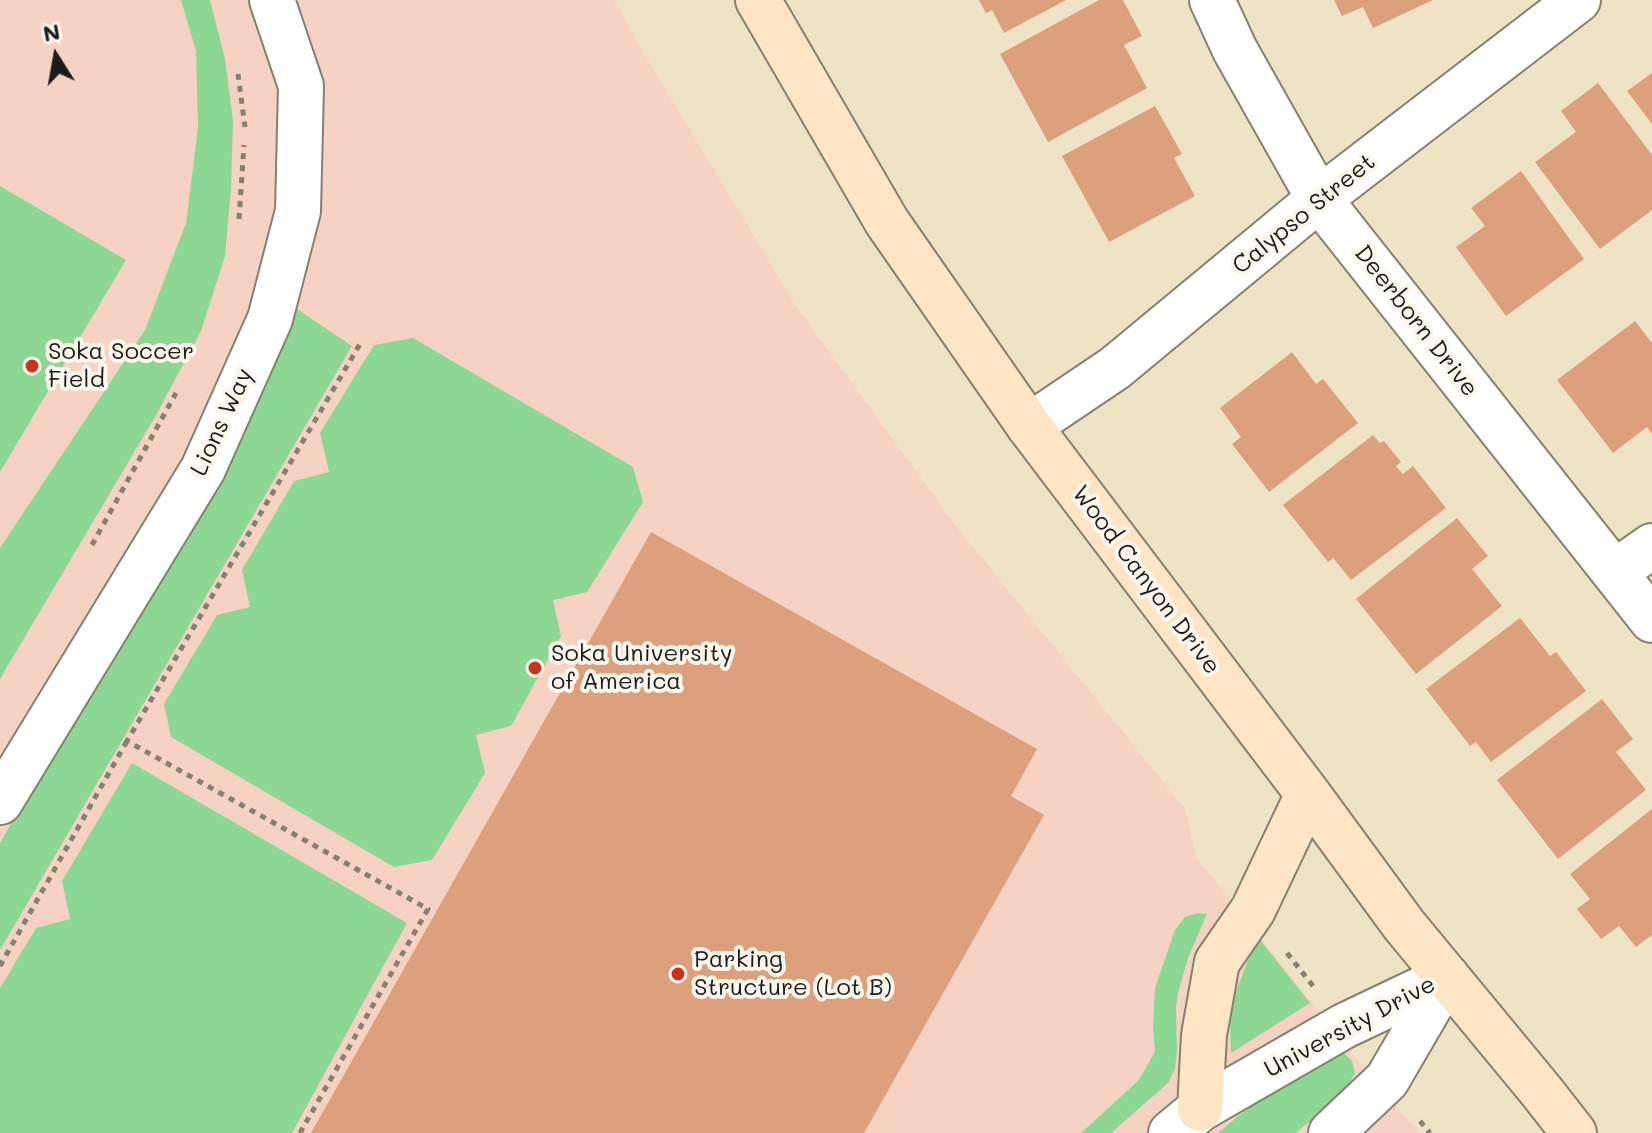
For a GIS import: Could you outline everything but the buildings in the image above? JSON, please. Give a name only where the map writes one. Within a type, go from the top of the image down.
[{"type":"main road","name":"Wood Canyon Drive","points":[[758,0],[887,222],[1029,426],[1404,925],[1574,1133]]},
{"type":"main road","points":[[1185,1121],[1217,962],[1253,910],[1308,794]]},
{"type":"street","name":"Lions Way","points":[[0,802],[203,469],[270,319],[298,211],[301,86],[272,0]]},
{"type":"street","name":"Deerborn Drive","points":[[1212,0],[1235,50],[1319,199],[1652,620]]},
{"type":"street","name":"Calypso Street","points":[[1029,426],[1115,368],[1319,199],[1578,0]]},
{"type":"street","points":[[1615,572],[1652,546]]},
{"type":"street","name":"University Drive","points":[[1185,1121],[1344,1026],[1447,977]]},
{"type":"street","name":"University Drive","points":[[1331,1133],[1387,1080],[1447,977]]},
{"type":"path","points":[[235,62],[245,126],[237,230]]},
{"type":"path","points":[[0,966],[127,741],[360,344]]},
{"type":"path","points":[[85,556],[178,390]]},
{"type":"path","points":[[127,741],[428,909],[300,1133]]},
{"type":"path","points":[[1281,946],[1316,990]]},
{"type":"shaded area","name":"Soka University of America","points":[[0,0],[614,0],[796,306],[956,526],[1185,809],[1196,857],[1419,1133],[0,1133]]},
{"type":"green space","points":[[181,0],[210,0],[225,59],[233,121],[225,256],[201,331],[155,417],[0,679],[0,548],[145,330],[186,223],[198,127],[196,51]]},
{"type":"green space","name":"Soka Soccer Field","points":[[0,186],[126,260],[0,472]]},
{"type":"green space","points":[[291,305],[352,346],[0,950],[0,843],[217,464]]},
{"type":"green space","points":[[413,338],[633,467],[643,502],[587,592],[553,600],[561,636],[511,726],[476,735],[485,773],[432,860],[394,867],[171,737],[164,704],[217,615],[250,607],[242,570],[294,481],[329,472],[320,433],[374,345]]},
{"type":"green space","points":[[132,763],[407,923],[292,1133],[0,1133],[0,988],[36,928],[70,919],[62,881]]},
{"type":"green space","points":[[1207,914],[1188,958],[1178,993],[1177,1052],[1175,1069],[1168,1083],[1111,1133],[1081,1133],[1138,1081],[1155,1052],[1155,988],[1175,930],[1185,917]]},
{"type":"green space","points":[[1257,936],[1310,1003],[1231,1053],[1230,1023],[1236,992]]},
{"type":"green space","points":[[1338,1052],[1344,1053],[1352,1061],[1355,1073],[1316,1117],[1295,1133],[1218,1133],[1265,1094]]},
{"type":"place","name":"Soka Soccer Field","points":[[32,366]]},
{"type":"place","name":"Soka University of America","points":[[535,668]]},
{"type":"place","name":"Parking Structure (Lot B)","points":[[678,974]]}]
